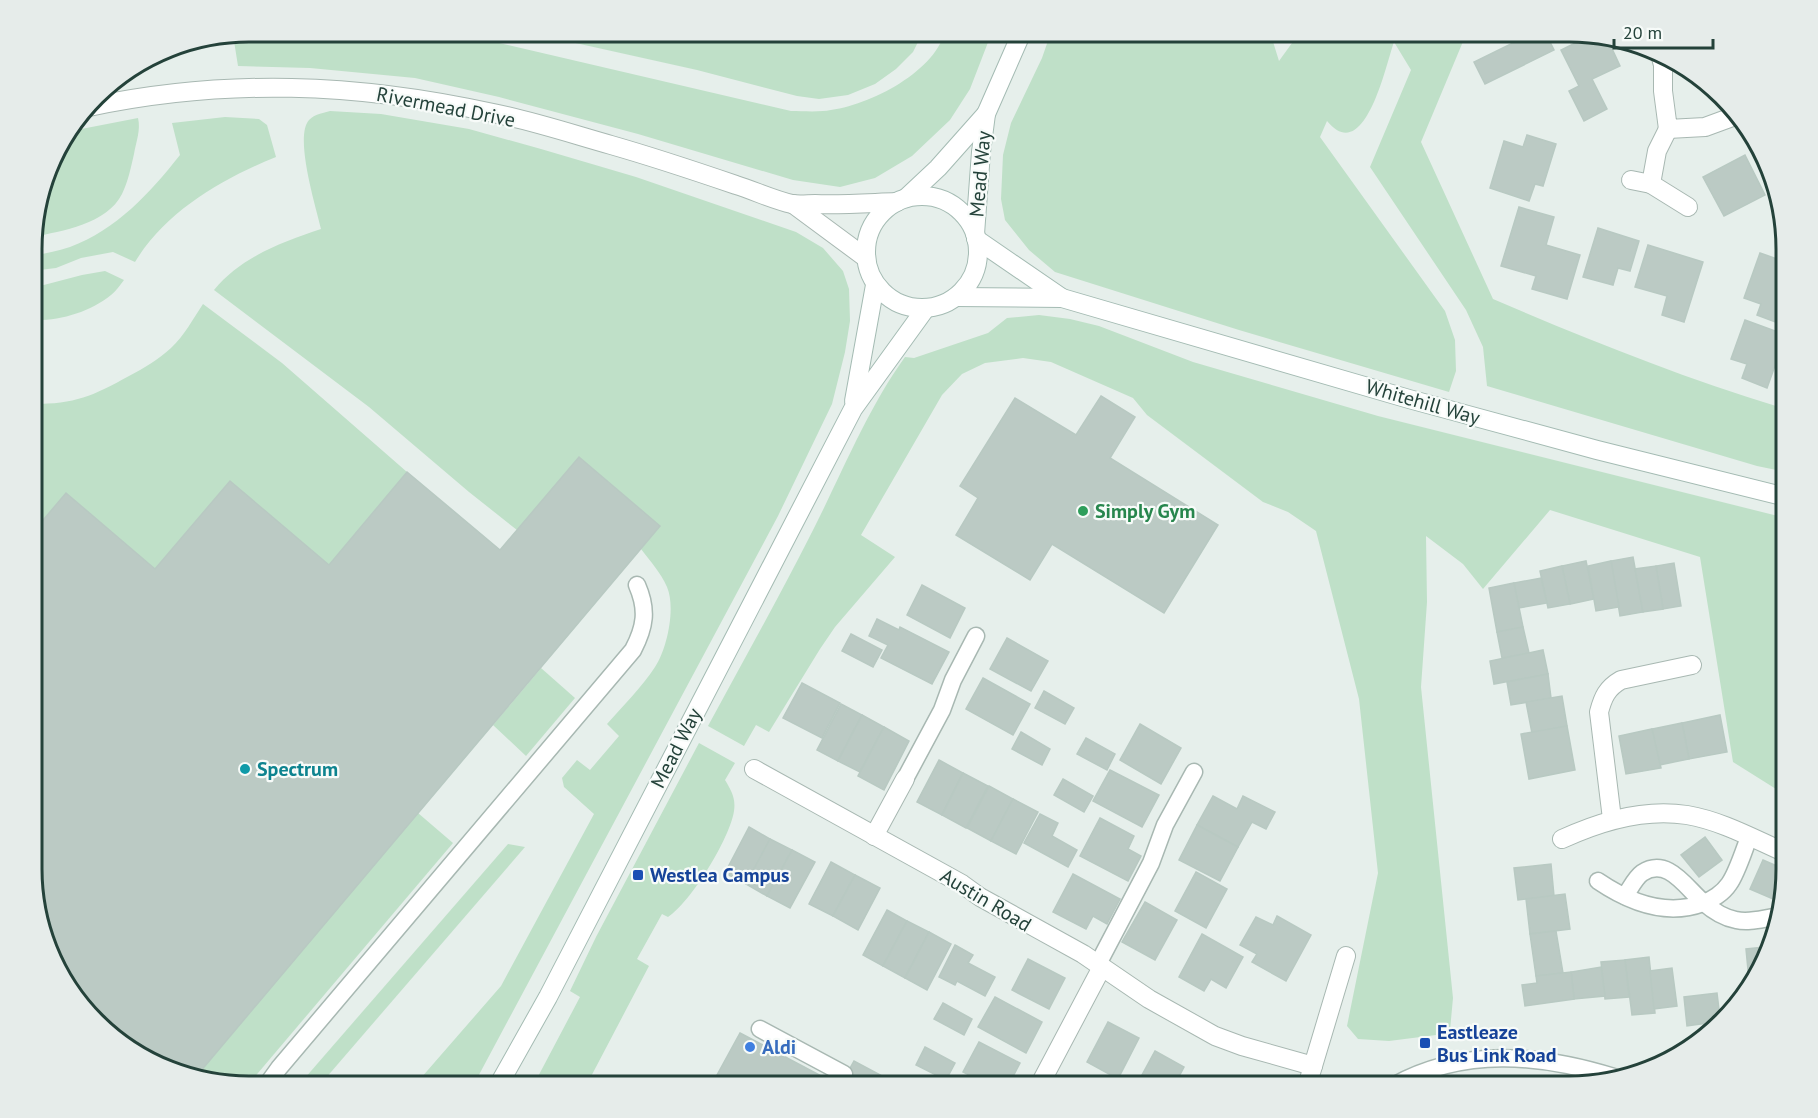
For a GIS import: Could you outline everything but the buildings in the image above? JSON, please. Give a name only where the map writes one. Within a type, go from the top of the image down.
[{"type":"main road","name":"Mead Way","points":[[976,236],[981,152],[986,114],[1018,42]]},
{"type":"main road","points":[[1651,184],[1657,151],[1668,129],[1663,90],[1663,64]]},
{"type":"main road","name":"Rivermead Drive","points":[[100,105],[171,92],[220,88],[330,88],[418,98],[495,113],[639,153],[793,204]]},
{"type":"main road","name":"Mead Way","points":[[901,200],[938,168],[986,114]]},
{"type":"main road","points":[[1668,129],[1705,127],[1729,118]]},
{"type":"main road","points":[[1631,180],[1651,184],[1688,207]]},
{"type":"main road","points":[[793,204],[824,205],[926,196],[956,207],[968,219],[976,236],[978,250],[977,265],[971,279],[962,292],[950,302],[926,308],[904,306],[890,299],[875,285],[869,274],[866,242],[871,226],[881,213],[901,200]]},
{"type":"main road","points":[[793,204],[866,258]]},
{"type":"main road","name":"Whitehill Way","points":[[976,236],[1062,298]]},
{"type":"main road","name":"Mead Way","points":[[853,409],[875,285]]},
{"type":"main road","name":"Whitehill Way","points":[[956,297],[1062,298],[1409,399],[1776,494]]},
{"type":"main road","name":"Mead Way","points":[[504,1076],[548,997],[853,409],[926,308]]},
{"type":"main road","points":[[1612,819],[1599,712],[1603,696],[1611,686],[1621,680],[1692,665]]},
{"type":"main road","name":"Austin Road","points":[[754,769],[963,884],[980,897],[1100,966],[1149,999],[1215,1036],[1313,1066]]},
{"type":"main road","points":[[874,836],[905,779]]},
{"type":"main road","points":[[1562,839],[1612,819],[1662,814],[1686,815],[1708,821],[1776,849]]},
{"type":"main road","points":[[1310,1076],[1346,956]]},
{"type":"main road","points":[[1044,1076],[1100,966]]},
{"type":"lane","points":[[274,1076],[633,650],[638,642],[645,610],[637,585]]},
{"type":"lane","points":[[905,779],[942,710],[953,680],[976,636]]},
{"type":"lane","points":[[1100,966],[1151,863],[1165,825],[1194,772]]},
{"type":"lane","points":[[1598,881],[1646,906],[1679,909],[1704,903],[1710,901],[1729,884],[1749,837]]},
{"type":"lane","points":[[1625,896],[1642,873],[1652,869],[1664,869],[1675,874],[1704,903],[1723,915],[1737,920],[1751,921],[1770,918]]},
{"type":"lane","points":[[760,1029],[844,1074]]},
{"type":"lane","points":[[1413,1076],[1448,1064],[1525,1058],[1556,1062],[1600,1073]]},
{"type":"green space","points":[[235,42],[495,42],[791,111],[823,111],[858,103],[895,86],[927,62],[940,42],[988,42],[970,89],[950,120],[912,156],[875,178],[840,187],[793,180],[638,134],[499,97],[415,78],[310,68],[238,66]]},
{"type":"green space","points":[[571,42],[918,42],[913,52],[896,69],[875,84],[848,95],[819,99],[797,96],[697,70]]},
{"type":"green space","points":[[1048,42],[1273,42],[1279,61],[1292,42],[1394,42],[1379,89],[1363,122],[1352,131],[1340,132],[1327,121],[1320,137],[1445,311],[1455,340],[1456,371],[1449,392],[1239,330],[1055,272],[1029,250],[1005,220],[1001,199],[1003,155],[1011,123]]},
{"type":"green space","points":[[1394,42],[1463,42],[1421,142],[1493,299],[1638,358],[1776,406],[1776,470],[1487,386],[1483,347],[1466,310],[1370,167],[1411,70]]},
{"type":"green space","points":[[330,111],[381,114],[469,129],[636,177],[796,232],[823,248],[843,271],[849,289],[850,321],[832,404],[778,516],[478,1076],[423,1076],[501,986],[594,814],[564,787],[562,778],[577,760],[590,770],[619,736],[607,724],[650,674],[663,650],[669,628],[670,596],[662,577],[641,549],[660,526],[579,457],[517,530],[369,407],[214,290],[237,268],[263,252],[321,229],[308,173],[304,141],[305,129],[309,120],[316,115]]},
{"type":"green space","points":[[225,117],[259,119],[267,125],[276,157],[216,186],[179,212],[148,244],[135,262],[113,252],[81,258],[56,268],[42,270],[42,254],[87,240],[102,231],[131,209],[157,183],[180,155],[172,123]]},
{"type":"green space","points":[[138,118],[138,136],[126,185],[115,204],[106,213],[83,225],[43,235],[53,182],[70,145],[81,129]]},
{"type":"green space","points":[[105,271],[124,280],[103,301],[84,311],[42,320],[42,285]]},
{"type":"green space","points":[[203,304],[282,363],[407,472],[329,565],[230,481],[155,569],[66,493],[42,521],[42,403],[83,398],[105,389],[161,356],[176,343]]},
{"type":"green space","points":[[1039,315],[1099,326],[1193,362],[1378,416],[1776,516],[1776,789],[1733,762],[1700,557],[1550,510],[1483,589],[1463,564],[1426,536],[1427,602],[1421,687],[1453,998],[1450,1030],[1444,1034],[1389,1041],[1358,1039],[1347,1026],[1378,873],[1359,699],[1316,531],[1288,512],[1263,502],[1147,415],[1133,398],[1051,362],[1023,358],[985,363],[962,374],[942,395],[861,535],[895,557],[835,627],[769,732],[756,725],[744,746],[708,726],[797,562],[866,422],[905,357],[914,358],[988,333],[1007,318]]},
{"type":"green space","points":[[541,668],[575,698],[526,756],[493,725]]},
{"type":"green space","points":[[699,743],[735,763],[725,780],[732,794],[734,811],[725,837],[708,868],[687,898],[668,917],[662,914],[637,959],[649,966],[591,1076],[538,1076],[580,997],[570,991],[596,937]]},
{"type":"green space","points":[[418,813],[453,843],[255,1076],[201,1070]]},
{"type":"green space","points":[[508,844],[525,847],[328,1076],[307,1076]]},
{"type":"place","name":"Simply Gym","points":[[1083,511]]},
{"type":"place","name":"Spectrum","points":[[245,769]]},
{"type":"place","name":"Westlea Campus","points":[[638,875]]},
{"type":"place","name":"Eastleaze Bus Link Road","points":[[1425,1043]]},
{"type":"place","name":"Aldi","points":[[750,1047]]}]
